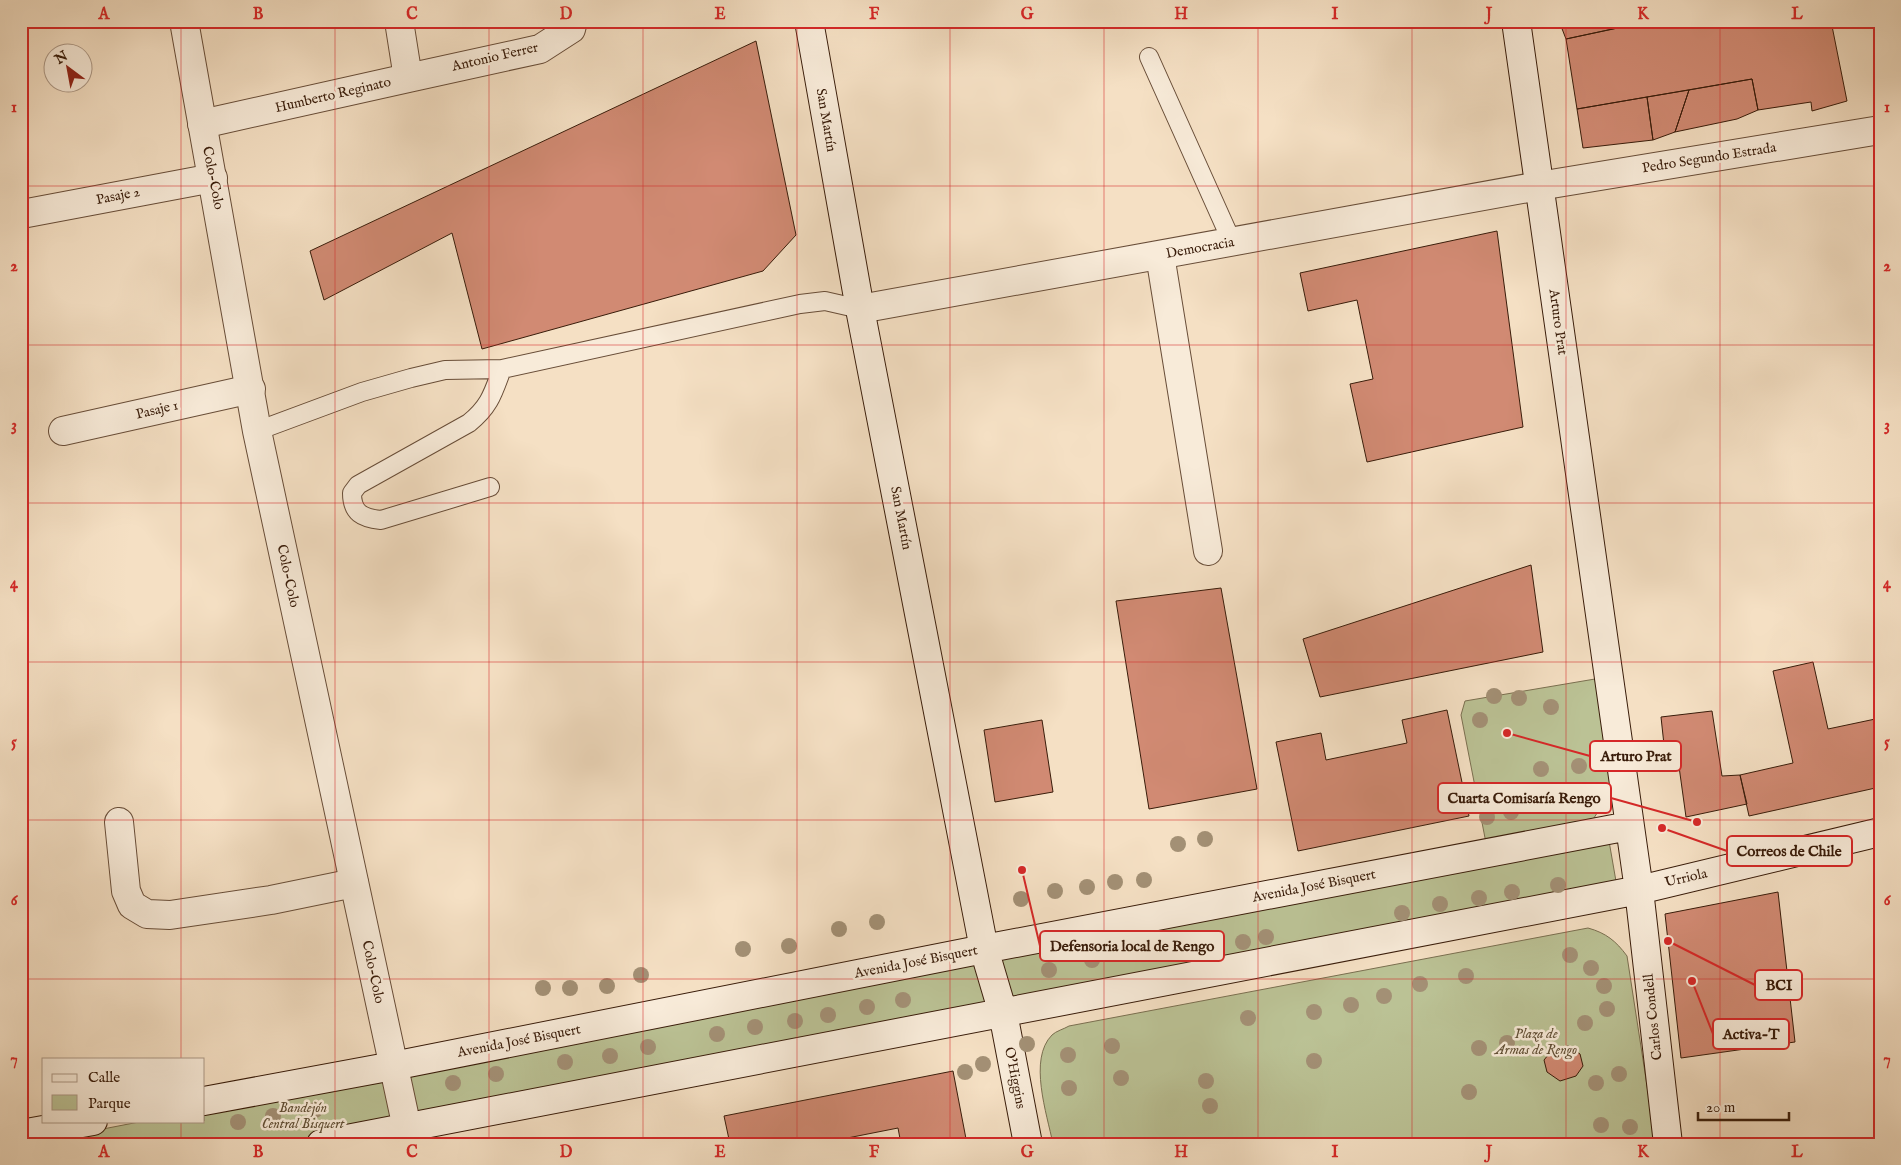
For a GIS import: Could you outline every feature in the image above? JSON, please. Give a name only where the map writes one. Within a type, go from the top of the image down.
[{"type":"main road","name":"Colo-Colo","points":[[184,21],[257,431],[408,1136]]},
{"type":"main road","name":"Humberto Reginato","points":[[202,124],[408,78],[399,21]]},
{"type":"main road","name":"Antonio Ferrer","points":[[408,78],[540,49],[571,29],[573,21]]},
{"type":"main road","name":"San Martín","points":[[809,21],[860,309],[984,949],[1003,1013]]},
{"type":"main road","name":"Arturo Prat","points":[[1516,21],[1639,890]]},
{"type":"main road","name":"Pedro Segundo Estrada","points":[[1539,186],[1880,130]]},
{"type":"main road","name":"Pasaje 2","points":[[22,214],[213,178]]},
{"type":"main road","name":"Democracia","points":[[860,309],[1539,186]]},
{"type":"main road","points":[[1160,255],[1208,551]]},
{"type":"main road","name":"Pasaje 1","points":[[63,432],[251,389]]},
{"type":"main road","points":[[120,822],[126,891],[132,905],[147,914],[179,914],[271,900],[354,883]]},
{"type":"main road","name":"Avenida José Bisquert","points":[[205,1101],[1629,826]]},
{"type":"main road","name":"Urriola","points":[[1639,890],[1880,832]]},
{"type":"main road","points":[[321,1144],[408,1136],[1003,1013],[1639,890]]},
{"type":"main road","name":"Carlos Condell","points":[[1639,890],[1668,1144]]},
{"type":"main road","name":"O'Higgins","points":[[1003,1013],[1028,1144]]},
{"type":"main road","points":[[21,1134],[87,1122]]},
{"type":"lane","points":[[1150,56],[1232,242]]},
{"type":"lane","points":[[257,431],[362,392],[445,370],[502,369],[800,304],[826,301],[860,309]]},
{"type":"lane","points":[[490,488],[381,520],[369,519],[358,513],[352,504],[352,493],[358,485],[469,423],[482,413],[492,398],[502,369]]},
{"type":"green space","points":[[1595,679],[1613,788],[1592,821],[1486,843],[1461,715],[1465,701]]},
{"type":"green space","name":"Bandejón Central Bisquert","points":[[1609,841],[1617,887],[287,1144],[26,1144],[139,1122],[205,1122],[205,1110]]},
{"type":"green space","name":"Plaza de Armas de Rengo","points":[[1588,928],[1610,938],[1627,956],[1656,1144],[1053,1144],[1041,1087],[1041,1058],[1045,1045],[1052,1035],[1069,1026]]},
{"type":"building","points":[[1559,21],[1616,21],[1617,28],[1566,39]]},
{"type":"building","points":[[1651,21],[1831,21],[1847,101],[1812,111],[1811,102],[1758,110],[1752,79],[1577,109],[1566,39]]},
{"type":"building","points":[[1873,21],[1880,21],[1880,45],[1877,41]]},
{"type":"building","points":[[756,41],[796,235],[763,271],[482,349],[452,233],[324,300],[310,251]]},
{"type":"building","points":[[1752,79],[1758,110],[1737,119],[1675,132],[1689,90]]},
{"type":"building","points":[[1689,90],[1675,132],[1653,140],[1647,97]]},
{"type":"building","points":[[1647,97],[1653,140],[1583,148],[1577,109]]},
{"type":"building","points":[[1497,231],[1523,427],[1367,462],[1350,384],[1373,379],[1357,300],[1308,311],[1300,273]]},
{"type":"building","points":[[1531,565],[1543,652],[1320,697],[1303,639]]},
{"type":"building","points":[[1221,588],[1257,789],[1149,809],[1116,601]]},
{"type":"building","points":[[1813,662],[1828,729],[1880,718],[1880,787],[1749,816],[1740,775],[1793,763],[1773,671]]},
{"type":"building","points":[[1447,710],[1469,816],[1298,851],[1276,742],[1321,733],[1326,760],[1407,743],[1402,720]]},
{"type":"building","points":[[1712,711],[1722,776],[1740,775],[1747,804],[1686,817],[1677,752],[1665,754],[1661,717]]},
{"type":"building","points":[[1042,720],[1053,792],[995,802],[984,730]]},
{"type":"building","points":[[1778,892],[1795,1042],[1681,1058],[1665,914]]},
{"type":"building","points":[[1569,1046],[1580,1054],[1583,1066],[1576,1076],[1560,1081],[1547,1072],[1544,1060],[1553,1049]]},
{"type":"building","points":[[953,1071],[967,1144],[901,1144],[898,1128],[817,1144],[730,1144],[724,1116]]},
{"type":"place","name":"Arturo Prat","points":[[1507,733]]},
{"type":"place","name":"Cuarta Comisaría Rengo","points":[[1697,822]]},
{"type":"place","name":"Correos de Chile","points":[[1662,828]]},
{"type":"place","name":"Defensoria local de Rengo","points":[[1022,870]]},
{"type":"place","name":"BCI","points":[[1668,941]]},
{"type":"place","name":"Activa-T","points":[[1692,981]]}]
